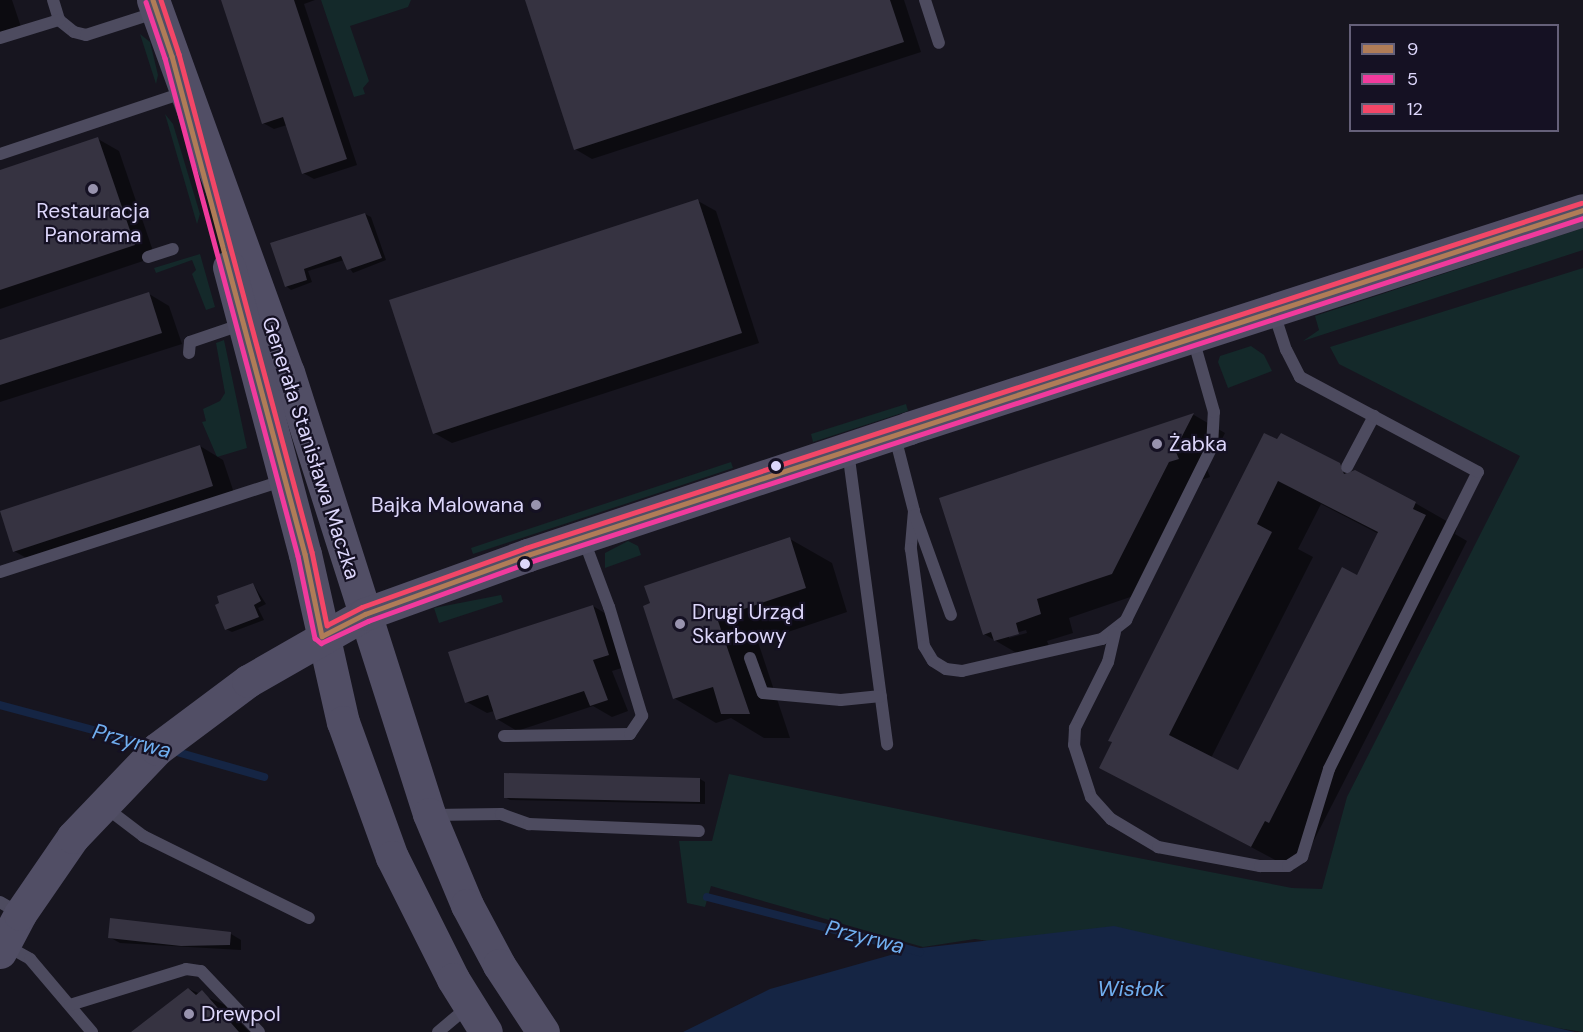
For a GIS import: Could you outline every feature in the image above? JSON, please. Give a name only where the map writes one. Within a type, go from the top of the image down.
[{"type":"main road","name":"Generała Stanisława Maczka","points":[[155,6],[255,320],[285,480],[343,722],[392,857],[478,1019]]},
{"type":"main road","name":"Generała Stanisława Maczka","points":[[172,56],[255,320],[365,614],[429,814],[467,905],[499,964],[543,1032]]},
{"type":"main road","points":[[2,948],[10,908],[132,772],[219,700],[322,636],[365,614],[582,537],[1583,210]]},
{"type":"lane","points":[[53,0],[59,20],[74,33],[86,35],[155,6]]},
{"type":"lane","points":[[925,0],[939,43]]},
{"type":"lane","points":[[0,38],[59,20]]},
{"type":"lane","points":[[0,154],[182,93]]},
{"type":"lane","points":[[148,257],[173,249]]},
{"type":"lane","points":[[1115,632],[1108,662],[1075,728],[1074,746],[1091,797],[1111,819],[1158,847],[1260,866],[1288,866],[1302,857],[1329,769],[1478,472],[1300,377],[1286,350],[1274,311]]},
{"type":"lane","points":[[189,353],[190,342],[255,320]]},
{"type":"lane","points":[[914,511],[911,549],[924,646],[933,661],[946,669],[962,670],[1102,639],[1115,632],[1126,620],[1212,447],[1214,412],[1192,338]]},
{"type":"lane","points":[[1347,467],[1374,416]]},
{"type":"lane","points":[[894,434],[914,511],[951,615]]},
{"type":"lane","points":[[848,449],[887,744]]},
{"type":"lane","points":[[0,572],[285,480]]},
{"type":"lane","points":[[504,736],[630,734],[642,716],[609,607],[582,537]]},
{"type":"lane","points":[[750,658],[763,693],[842,700],[881,696]]},
{"type":"lane","points":[[102,804],[142,836],[309,918]]},
{"type":"lane","points":[[429,814],[501,814],[529,824],[699,831]]},
{"type":"lane","points":[[2,948],[30,959],[92,1032]]},
{"type":"lane","points":[[70,1005],[186,969],[201,971],[260,1032]]},
{"type":"lane","points":[[438,1032],[478,1019]]},
{"type":"green space","points":[[321,0],[411,0],[408,7],[350,26],[369,81],[363,88],[365,94],[354,97]]},
{"type":"green space","points":[[140,34],[150,42],[158,75],[156,84]]},
{"type":"green space","points":[[165,114],[173,124],[200,214],[197,224]]},
{"type":"green space","points":[[1583,228],[1583,250],[1303,341],[1319,330],[1315,316]]},
{"type":"green space","points":[[200,254],[215,307],[206,310],[192,274],[196,270],[192,260],[156,273],[154,268]]},
{"type":"green space","points":[[1583,268],[1583,1032],[975,939],[923,947],[711,886],[705,907],[687,903],[679,841],[712,841],[729,774],[1292,888],[1322,889],[1347,797],[1520,456],[1339,364],[1330,347]]},
{"type":"green space","points":[[224,340],[247,448],[217,457],[202,422],[206,421],[203,409],[220,401],[225,393],[216,343]]},
{"type":"green space","points":[[1251,346],[1264,355],[1272,371],[1228,388],[1218,362],[1220,356]]},
{"type":"green space","points":[[906,404],[908,411],[813,442],[811,434]]},
{"type":"green space","points":[[731,462],[733,468],[473,554],[471,548]]},
{"type":"green space","points":[[628,541],[638,546],[641,555],[605,568],[605,553]]},
{"type":"green space","points":[[501,595],[503,602],[439,623],[434,608]]},
{"type":"water","name":"Wisłok","points":[[1114,926],[1575,1032],[683,1032],[770,989],[912,949]]},
{"type":"building","points":[[221,0],[294,0],[347,159],[302,174],[283,117],[262,124]]},
{"type":"building","points":[[525,0],[890,0],[904,42],[574,150]]},
{"type":"building","points":[[98,137],[135,245],[0,290],[0,170]]},
{"type":"building","points":[[698,199],[742,333],[433,434],[389,300]]},
{"type":"building","points":[[365,213],[382,258],[347,270],[341,256],[304,269],[307,280],[285,287],[270,243]]},
{"type":"building","points":[[149,292],[162,333],[0,385],[0,340]]},
{"type":"building","points":[[1194,413],[1175,450],[1179,459],[1169,462],[1112,574],[1037,599],[1041,614],[1016,623],[1019,634],[994,641],[991,632],[983,635],[939,498]]},
{"type":"building","points":[[1264,433],[1277,439],[1281,433],[1340,463],[1344,474],[1355,470],[1416,502],[1413,509],[1426,515],[1269,823],[1265,821],[1251,847],[1099,768],[1112,742],[1108,741]],"holes":[[[1278,481],[1378,532],[1357,575],[1342,567],[1238,770],[1169,735],[1272,532],[1257,524]]]},
{"type":"building","points":[[200,445],[213,486],[13,552],[0,511]]},
{"type":"building","name":"Drugi Urząd Skarbowy","points":[[790,537],[806,588],[717,618],[750,714],[721,714],[713,687],[673,699],[643,606],[650,603],[644,586]]},
{"type":"building","points":[[253,583],[261,601],[254,605],[259,617],[225,630],[215,605],[219,603],[217,596]]},
{"type":"building","points":[[593,605],[609,655],[593,660],[608,700],[590,706],[584,691],[496,720],[488,695],[465,703],[448,652]]},
{"type":"building","points":[[504,773],[700,778],[700,802],[504,798]]},
{"type":"building","points":[[110,918],[231,932],[230,945],[181,946],[108,938]]},
{"type":"building","name":"Drewpol","points":[[188,988],[196,995],[202,990],[239,1032],[131,1032]]},
{"type":"waterway","name":"Przyrwa","points":[[0,705],[149,745]]},
{"type":"waterway","name":"Przyrwa","points":[[170,750],[264,777]]},
{"type":"waterway","name":"Przyrwa","points":[[707,897],[920,952]]},
{"type":"transit line","name":"9","points":[[153,0],[172,56],[305,554],[322,636],[365,614],[528,555],[1583,210]]},
{"type":"transit line","name":"12","points":[[161,0],[179,54],[312,552],[327,625],[362,607],[526,548],[1581,203]]},
{"type":"transit line","name":"5","points":[[146,2],[165,58],[298,556],[315,638],[321,643],[368,621],[530,562],[1583,218]]},
{"type":"place","name":"Restauracja Panorama","points":[[93,189]]},
{"type":"place","name":"Żabka","points":[[1157,444]]},
{"type":"place","name":"Bajka Malowana","points":[[536,505]]},
{"type":"place","name":"Drugi Urząd Skarbowy","points":[[680,624]]},
{"type":"place","name":"Drewpol","points":[[189,1014]]}]
